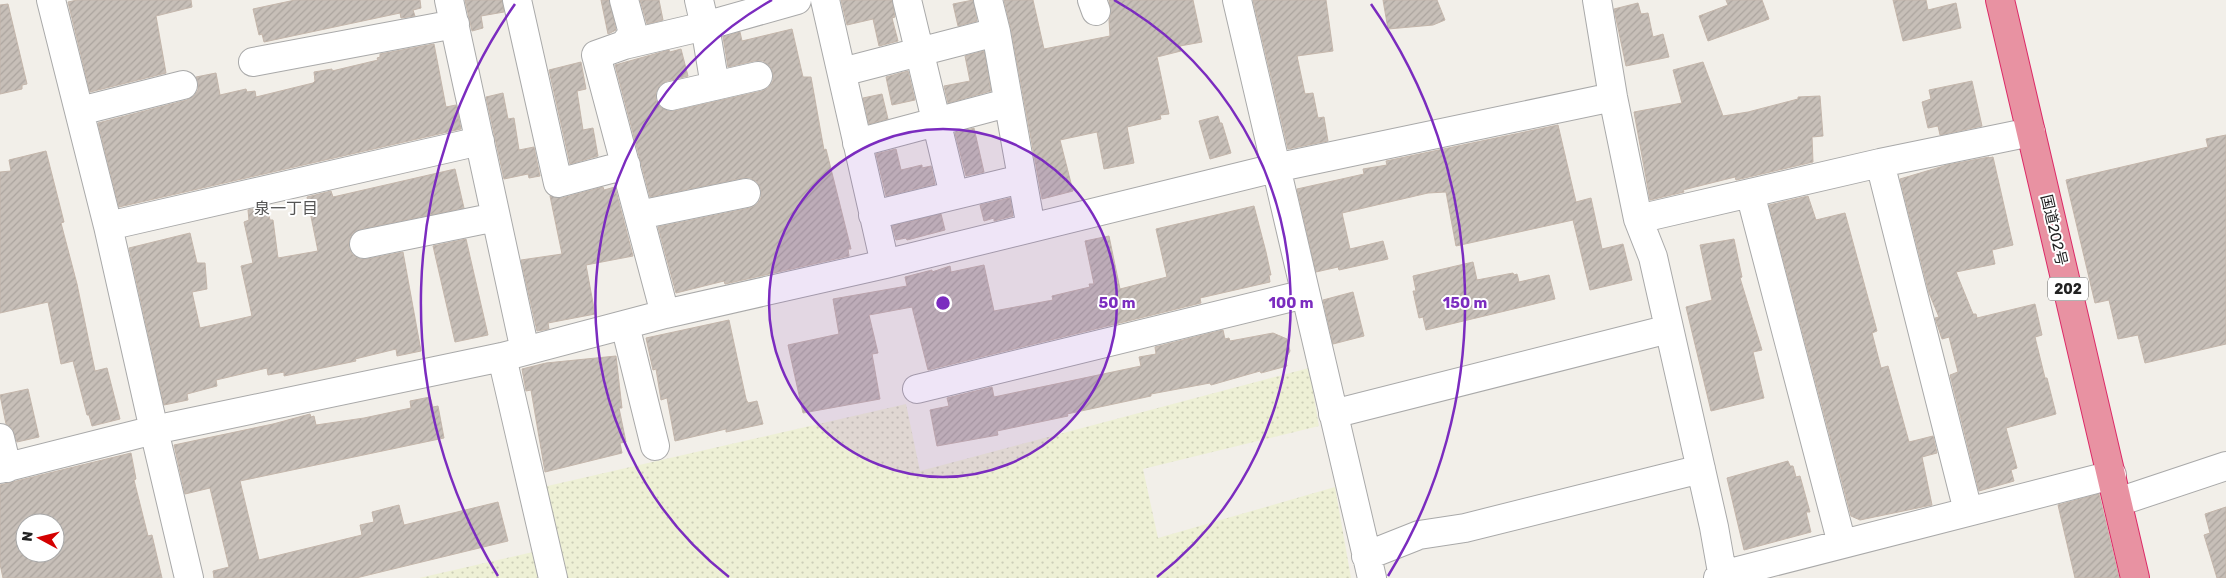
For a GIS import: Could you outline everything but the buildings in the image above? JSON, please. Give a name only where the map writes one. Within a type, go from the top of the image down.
[{"type":"highway","name":"国道202号","points":[[2000,0],[2135,578]]},
{"type":"street","points":[[52,0],[108,226],[189,578]]},
{"type":"street","points":[[517,0],[558,183],[626,165]]},
{"type":"street","points":[[624,0],[633,33],[624,45]]},
{"type":"street","points":[[665,314],[596,55],[702,13],[797,0]]},
{"type":"street","points":[[825,0],[885,264]]},
{"type":"street","points":[[907,0],[954,195]]},
{"type":"street","points":[[988,0],[996,32],[1031,228]]},
{"type":"street","points":[[1237,0],[1369,567],[1419,535],[1465,528],[1701,469]]},
{"type":"street","points":[[1597,0],[1613,97],[1638,219],[1653,257],[1701,469],[1721,577],[1968,511],[2112,476]]},
{"type":"street","points":[[253,62],[452,12],[496,217],[514,354],[553,578]]},
{"type":"street","points":[[702,13],[716,86]]},
{"type":"street","points":[[842,72],[996,32]]},
{"type":"street","points":[[671,96],[758,76]]},
{"type":"street","points":[[80,111],[183,85]]},
{"type":"street","points":[[0,438],[4,468],[154,430],[514,354],[665,314],[885,264],[1276,168],[1613,97]]},
{"type":"street","points":[[857,143],[1008,102]]},
{"type":"street","points":[[1638,219],[1880,163],[2031,132]]},
{"type":"street","points":[[108,226],[480,141]]},
{"type":"street","points":[[1880,163],[1968,511]]},
{"type":"street","points":[[874,215],[1021,179]]},
{"type":"street","points":[[639,215],[746,193]]},
{"type":"street","points":[[1750,193],[1842,544]]},
{"type":"street","points":[[364,244],[496,217]]},
{"type":"street","points":[[917,389],[1305,294]]},
{"type":"street","points":[[626,325],[655,446]]},
{"type":"street","points":[[1333,414],[1669,329]]},
{"type":"street","points":[[2118,502],[2226,466]]},
{"type":"green space","points":[[1309,368],[1319,426],[1143,469],[1158,538],[1335,487],[1351,578],[419,578],[559,546],[543,487],[906,404],[920,471]]},
{"type":"district","name":"泉一丁目","points":[[286,208]]}]
